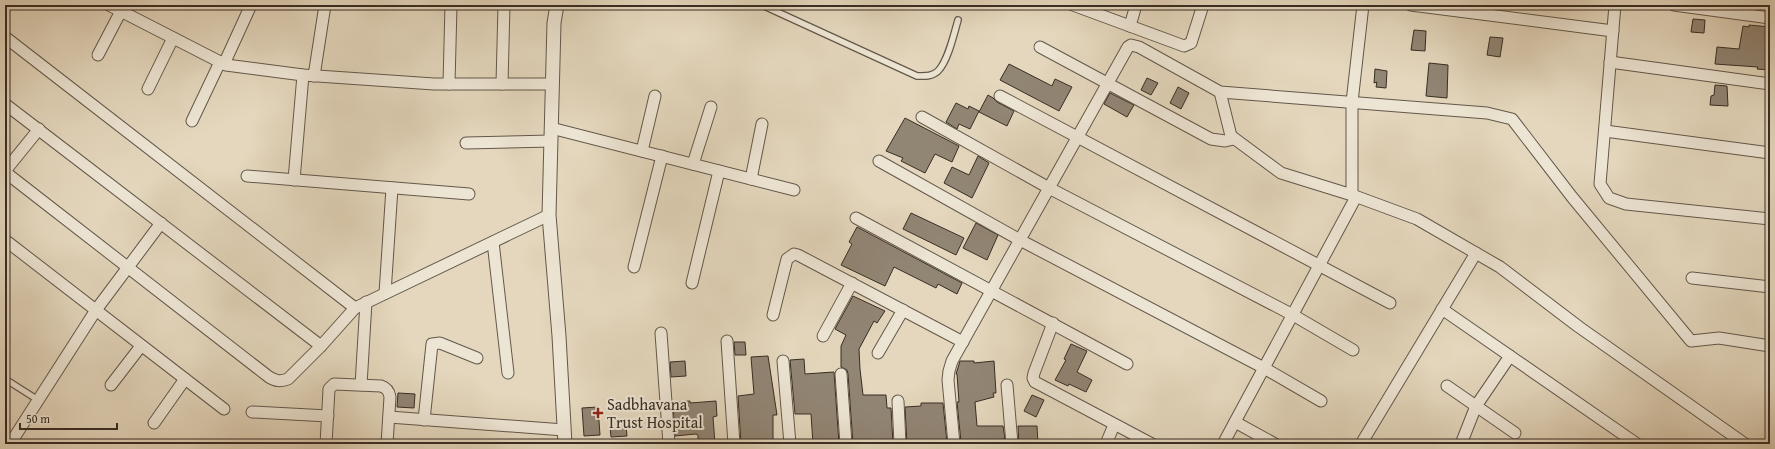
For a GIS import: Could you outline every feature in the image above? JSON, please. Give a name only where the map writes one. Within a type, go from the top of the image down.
[{"type":"street","points":[[109,5],[222,63],[308,76],[449,84],[552,84]]},
{"type":"street","points":[[192,121],[251,5]]},
{"type":"street","points":[[294,180],[308,76],[325,5]]},
{"type":"street","points":[[449,84],[451,5]]},
{"type":"street","points":[[502,84],[504,5]]},
{"type":"street","points":[[557,5],[554,23],[549,215],[559,336],[565,444]]},
{"type":"street","points":[[1073,5],[1187,46],[1191,43],[1203,5]]},
{"type":"street","points":[[1130,26],[1136,5]]},
{"type":"street","points":[[1223,444],[1320,265],[1354,196],[1352,102],[1363,5]]},
{"type":"street","points":[[1411,5],[1613,31]]},
{"type":"street","points":[[1615,5],[1600,184],[1609,198],[1626,204],[1770,219]]},
{"type":"street","points":[[1674,5],[1770,18]]},
{"type":"street","points":[[98,55],[121,11]]},
{"type":"street","points":[[5,37],[355,308]]},
{"type":"street","points":[[148,89],[173,38]]},
{"type":"street","points":[[954,444],[949,371],[963,342],[1128,47],[1135,45],[1220,92],[1486,113],[1512,119],[1572,197],[1690,341],[1719,338],[1770,346]]},
{"type":"street","points":[[1040,47],[1211,139],[1225,141],[1234,138]]},
{"type":"street","points":[[1610,62],[1770,84]]},
{"type":"street","points":[[1220,92],[1231,136],[1281,173],[1354,196],[1417,219],[1476,253],[1500,268],[1579,327],[1745,444]]},
{"type":"street","points":[[642,151],[655,96]]},
{"type":"street","points":[[1000,96],[1390,303]]},
{"type":"street","points":[[5,104],[321,346]]},
{"type":"street","points":[[693,164],[711,107]]},
{"type":"street","points":[[922,117],[1049,188],[1293,315],[1353,350]]},
{"type":"street","points":[[751,179],[762,124]]},
{"type":"street","points":[[39,129],[5,171],[128,268],[276,381],[282,381],[288,378],[321,346],[355,308],[549,215]]},
{"type":"street","points":[[1604,131],[1770,153]]},
{"type":"street","points":[[466,143],[551,134],[642,151],[794,190]]},
{"type":"street","points":[[634,267],[662,156]]},
{"type":"street","points":[[879,161],[1020,240],[1264,368],[1321,401]]},
{"type":"street","points":[[692,283],[719,170]]},
{"type":"street","points":[[247,176],[468,194]]},
{"type":"street","points":[[385,293],[392,188]]},
{"type":"street","points":[[856,218],[1127,364]]},
{"type":"street","points":[[10,444],[96,310],[161,223]]},
{"type":"street","points":[[5,240],[224,409]]},
{"type":"street","points":[[493,242],[508,372]]},
{"type":"street","points":[[1361,444],[1476,253]]},
{"type":"street","points":[[773,315],[787,259],[790,256],[798,255],[963,342]]},
{"type":"street","points":[[1692,278],[1770,287]]},
{"type":"street","points":[[823,336],[852,283]]},
{"type":"street","points":[[361,385],[366,302]]},
{"type":"street","points":[[1442,309],[1635,443]]},
{"type":"street","points":[[878,353],[903,310]]},
{"type":"street","points":[[1053,323],[1034,373],[1035,382],[1152,444]]},
{"type":"street","points":[[661,333],[669,444]]},
{"type":"street","points":[[727,341],[734,444]]},
{"type":"street","points":[[424,420],[432,344],[440,343],[477,358]]},
{"type":"street","points":[[111,385],[141,346]]},
{"type":"street","points":[[1461,444],[1476,406],[1510,356]]},
{"type":"street","points":[[783,360],[790,444]]},
{"type":"street","points":[[841,374],[846,444]]},
{"type":"street","points":[[154,423],[185,379]]},
{"type":"street","points":[[326,444],[328,389],[334,384],[381,386],[389,392],[387,444]]},
{"type":"street","points":[[1007,385],[1012,444]]},
{"type":"street","points":[[1447,386],[1515,433]]},
{"type":"street","points":[[898,401],[900,444]]},
{"type":"street","points":[[252,412],[328,416]]},
{"type":"street","points":[[389,417],[564,430]]},
{"type":"street","points":[[1235,422],[1275,444]]},
{"type":"street","points":[[1106,444],[1114,425]]},
{"type":"street","points":[[1621,444],[1635,443]]},
{"type":"lane","points":[[762,5],[917,76],[928,76],[938,72],[944,63],[958,20]]},
{"type":"lane","points":[[5,379],[38,400]]},
{"type":"building","points":[[1693,19],[1705,20],[1704,33],[1691,32]]},
{"type":"building","points":[[1749,25],[1770,27],[1770,70],[1757,69],[1758,67],[1715,64],[1717,47],[1739,49],[1743,26],[1749,27]]},
{"type":"building","points":[[1414,30],[1426,31],[1425,51],[1411,50]]},
{"type":"building","points":[[1490,37],[1503,38],[1500,57],[1487,55]]},
{"type":"building","points":[[1429,63],[1448,65],[1447,98],[1426,96]]},
{"type":"building","points":[[1009,64],[1052,86],[1055,79],[1072,87],[1059,111],[1000,80]]},
{"type":"building","points":[[1375,69],[1387,71],[1386,88],[1376,87],[1377,82],[1374,83]]},
{"type":"building","points":[[1147,78],[1158,83],[1151,95],[1141,90]]},
{"type":"building","points":[[1715,85],[1727,86],[1728,106],[1710,105],[1711,96],[1714,95]]},
{"type":"building","points":[[1178,87],[1189,93],[1181,109],[1170,103]]},
{"type":"building","points":[[1110,93],[1134,105],[1127,117],[1104,104]]},
{"type":"building","points":[[988,95],[997,102],[1014,111],[1007,126],[979,112]]},
{"type":"building","points":[[956,103],[968,109],[969,106],[979,111],[970,129],[959,124],[957,129],[946,122]]},
{"type":"building","points":[[905,118],[959,146],[952,162],[935,154],[925,173],[901,161],[903,158],[886,151]]},
{"type":"building","points":[[978,156],[989,163],[972,198],[944,183],[952,167],[969,175]]},
{"type":"building","points":[[911,213],[964,238],[956,255],[903,229]]},
{"type":"building","points":[[976,223],[998,235],[987,260],[963,248]]},
{"type":"building","points":[[857,227],[962,283],[957,294],[938,284],[936,288],[894,267],[885,286],[841,265],[852,244],[849,242]]},
{"type":"building","points":[[853,296],[885,311],[877,323],[874,321],[859,349],[860,369],[863,395],[886,395],[887,408],[891,408],[893,444],[853,444],[848,374],[847,370],[841,367],[841,346],[846,335],[835,329]]},
{"type":"building","points":[[734,342],[745,342],[746,355],[735,355]]},
{"type":"building","points":[[1071,344],[1087,351],[1077,372],[1092,380],[1086,392],[1069,384],[1068,386],[1055,380],[1066,360],[1064,359]]},
{"type":"building","points":[[768,356],[777,415],[773,415],[773,443],[741,444],[738,396],[754,394],[751,357]]},
{"type":"building","points":[[804,359],[805,374],[834,372],[839,444],[813,444],[811,414],[795,414],[790,360]]},
{"type":"building","points":[[685,361],[686,376],[671,377],[670,362]]},
{"type":"building","points":[[960,361],[974,361],[974,363],[994,361],[996,393],[993,393],[994,397],[975,402],[977,426],[1003,426],[1005,439],[961,442],[956,374]]},
{"type":"building","points":[[398,393],[415,394],[414,408],[397,407]]},
{"type":"building","points":[[1032,395],[1044,400],[1036,417],[1024,411]]},
{"type":"building","points":[[690,401],[690,403],[716,401],[717,416],[713,417],[715,444],[698,444],[698,435],[696,434],[675,436],[673,402]]},
{"type":"building","points":[[921,403],[943,403],[947,443],[907,444],[905,407],[921,406]]},
{"type":"building","points":[[598,407],[600,435],[584,436],[582,408]]},
{"type":"building","points":[[626,426],[627,436],[611,437],[610,427]]},
{"type":"building","points":[[1018,426],[1037,426],[1038,444],[1019,444]]},
{"type":"place","name":"Sadbhavana Trust Hospital","points":[[598,413]]}]
